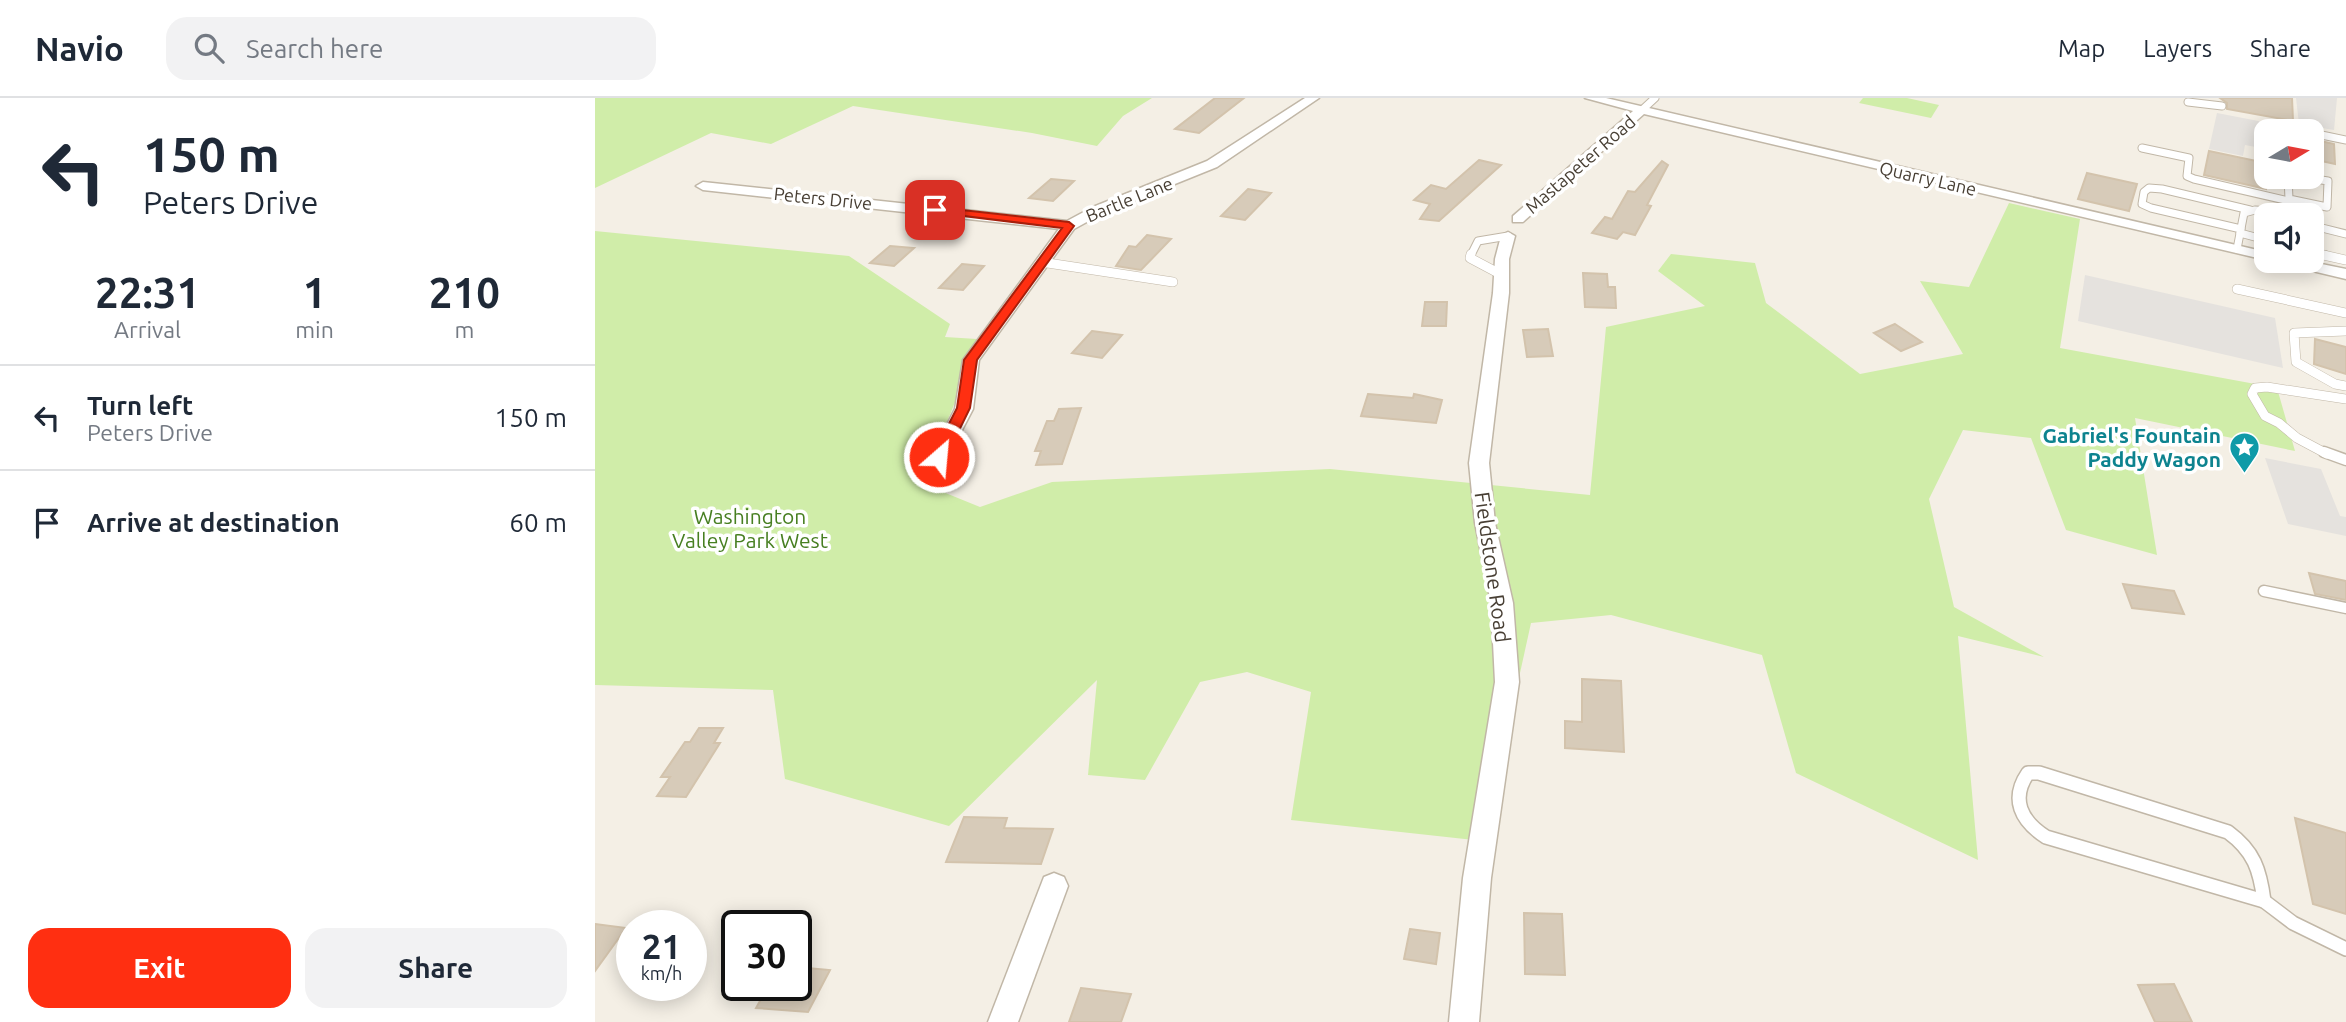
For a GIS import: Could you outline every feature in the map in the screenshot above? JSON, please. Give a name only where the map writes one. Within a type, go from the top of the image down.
[{"type":"street","name":"Bartle Lane","points":[[939,457],[964,408],[971,360],[1069,226],[1097,210],[1212,164],[1313,98]]},
{"type":"street","name":"Quarry Lane","points":[[1591,98],[2254,253]]},
{"type":"street","name":"Mastapeter Road","points":[[1513,228],[1641,110]]},
{"type":"street","name":"Peters Drive","points":[[703,186],[1069,226]]},
{"type":"street","name":"Fieldstone Road","points":[[1464,1022],[1477,878],[1507,682],[1501,603],[1485,523],[1479,463],[1502,259],[1513,228]]},
{"type":"street","points":[[2324,269],[2346,274]]},
{"type":"street","points":[[1003,1022],[1054,887]]},
{"type":"lane","points":[[1641,110],[1655,98]]},
{"type":"lane","points":[[2188,102],[2222,106]]},
{"type":"lane","points":[[2324,135],[2346,139]]},
{"type":"lane","points":[[2142,148],[2189,158],[2187,176],[2194,179],[2327,207],[2328,181],[2324,180]]},
{"type":"lane","points":[[2254,211],[2149,188],[2144,192],[2142,204],[2254,236]]},
{"type":"lane","points":[[2289,189],[2290,203]]},
{"type":"lane","points":[[2237,249],[2244,213],[2250,210]]},
{"type":"lane","points":[[1502,275],[1470,258],[1472,246],[1481,238],[1513,228]]},
{"type":"lane","points":[[2324,228],[2346,234]]},
{"type":"lane","points":[[2324,255],[2346,260]]},
{"type":"lane","points":[[1041,262],[1173,282]]},
{"type":"lane","points":[[2237,289],[2346,313]]},
{"type":"lane","points":[[2346,331],[2294,333],[2296,362],[2335,384],[2346,386]]},
{"type":"lane","points":[[2346,399],[2267,387],[2255,388],[2252,394],[2265,416],[2279,423],[2297,438],[2336,458],[2346,460]]},
{"type":"lane","points":[[2264,591],[2346,608]]},
{"type":"lane","points":[[2264,901],[2256,858],[2246,844],[2228,832],[2039,773],[2028,774],[2022,781],[2017,801],[2020,814],[2031,828],[2046,837],[2264,901],[2285,921],[2346,949]]},
{"type":"green space","points":[[595,98],[1152,98],[1123,116],[1097,146],[1032,133],[853,106],[771,144],[711,133],[595,188]]},
{"type":"green space","points":[[1863,98],[1907,98],[1939,105],[1931,118],[1859,103]]},
{"type":"green space","name":"Washington Valley Park West","points":[[2009,203],[2080,219],[2060,348],[2277,388],[2295,451],[2135,418],[2157,555],[2066,530],[2031,438],[1963,430],[1929,499],[1954,607],[2044,657],[1958,636],[1978,860],[1796,773],[1762,655],[1611,615],[1531,623],[1483,841],[1291,820],[1311,692],[1247,672],[1200,682],[1145,780],[1088,775],[1097,680],[949,826],[785,779],[773,690],[595,685],[595,231],[849,256],[950,324],[945,337],[977,339],[951,412],[916,481],[980,507],[1052,482],[1330,469],[1590,495],[1606,327],[1705,306],[1658,271],[1671,254],[1755,263],[1766,303],[1860,374],[1963,354],[1920,281],[1969,287]]},
{"type":"shaded area","points":[[2296,98],[2337,98],[2334,130],[2324,128],[2324,119],[2298,119]]},
{"type":"shaded area","points":[[2217,113],[2254,120],[2254,147],[2245,145],[2243,156],[2209,149]]},
{"type":"shaded area","points":[[2085,275],[2275,318],[2283,368],[2078,321]]},
{"type":"shaded area","points":[[2265,458],[2321,469],[2340,516],[2346,517],[2346,536],[2288,524]]},
{"type":"building","points":[[1215,98],[1244,98],[1199,133],[1175,129]]},
{"type":"building","points":[[2220,98],[2292,98],[2293,119],[2227,109],[2227,103]]},
{"type":"building","points":[[2324,142],[2334,144],[2335,164],[2324,162]]},
{"type":"building","points":[[2209,151],[2254,160],[2254,186],[2204,175]]},
{"type":"building","points":[[1479,160],[1501,165],[1439,221],[1420,219],[1430,204],[1414,200],[1431,185],[1446,189]]},
{"type":"building","points":[[1662,161],[1668,165],[1647,205],[1651,206],[1635,235],[1623,232],[1617,239],[1592,233],[1605,217],[1612,219],[1628,191],[1635,192]]},
{"type":"building","points":[[2087,173],[2137,184],[2129,211],[2078,199]]},
{"type":"building","points":[[1051,179],[1074,181],[1053,201],[1029,198]]},
{"type":"building","points":[[1248,189],[1271,193],[1245,220],[1221,216]]},
{"type":"building","points":[[1147,235],[1171,239],[1141,270],[1116,266],[1129,246],[1136,247]]},
{"type":"building","points":[[890,246],[914,248],[894,266],[870,263]]},
{"type":"building","points":[[962,264],[984,266],[963,290],[939,288]]},
{"type":"building","points":[[1583,273],[1607,274],[1608,287],[1615,287],[1616,308],[1585,307]]},
{"type":"building","points":[[1425,302],[1447,302],[1446,326],[1422,326]]},
{"type":"building","points":[[1895,324],[1922,342],[1901,351],[1874,333]]},
{"type":"building","points":[[1548,329],[1553,356],[1527,357],[1523,330]]},
{"type":"building","points":[[1092,331],[1122,335],[1102,358],[1072,353]]},
{"type":"building","points":[[2315,339],[2346,347],[2346,374],[2314,364]]},
{"type":"building","points":[[1368,394],[1413,398],[1414,394],[1442,400],[1436,423],[1361,416]]},
{"type":"building","points":[[1081,408],[1062,464],[1036,465],[1041,451],[1035,451],[1047,421],[1054,421],[1059,409]]},
{"type":"building","points":[[2309,573],[2346,581],[2346,600],[2315,594]]},
{"type":"building","points":[[2123,584],[2174,591],[2184,614],[2132,608]]},
{"type":"building","points":[[1582,679],[1621,681],[1624,752],[1565,748],[1565,721],[1582,722]]},
{"type":"building","points":[[699,728],[723,728],[714,743],[720,743],[686,797],[657,796],[670,777],[661,777],[685,742],[690,742]]},
{"type":"building","points":[[964,817],[1007,818],[1004,828],[1053,829],[1041,864],[946,862]]},
{"type":"building","points":[[2295,818],[2346,833],[2346,914],[2313,904]]},
{"type":"building","points":[[1524,913],[1562,914],[1565,975],[1525,974]]},
{"type":"building","points":[[595,924],[616,927],[616,942],[595,971]]},
{"type":"building","points":[[1410,929],[1440,933],[1436,964],[1404,959]]},
{"type":"building","points":[[812,968],[830,970],[808,1012],[756,1008],[760,1001],[812,1001]]},
{"type":"building","points":[[2174,984],[2192,1022],[2155,1022],[2138,985]]},
{"type":"building","points":[[1081,988],[1131,994],[1121,1022],[1069,1022]]},
{"type":"place","name":"Gabriel's Fountain Paddy Wagon","points":[[2244,474]]},
{"type":"route","points":[[935,210],[1069,226],[1026,281],[971,360],[964,408],[939,457]]}]
